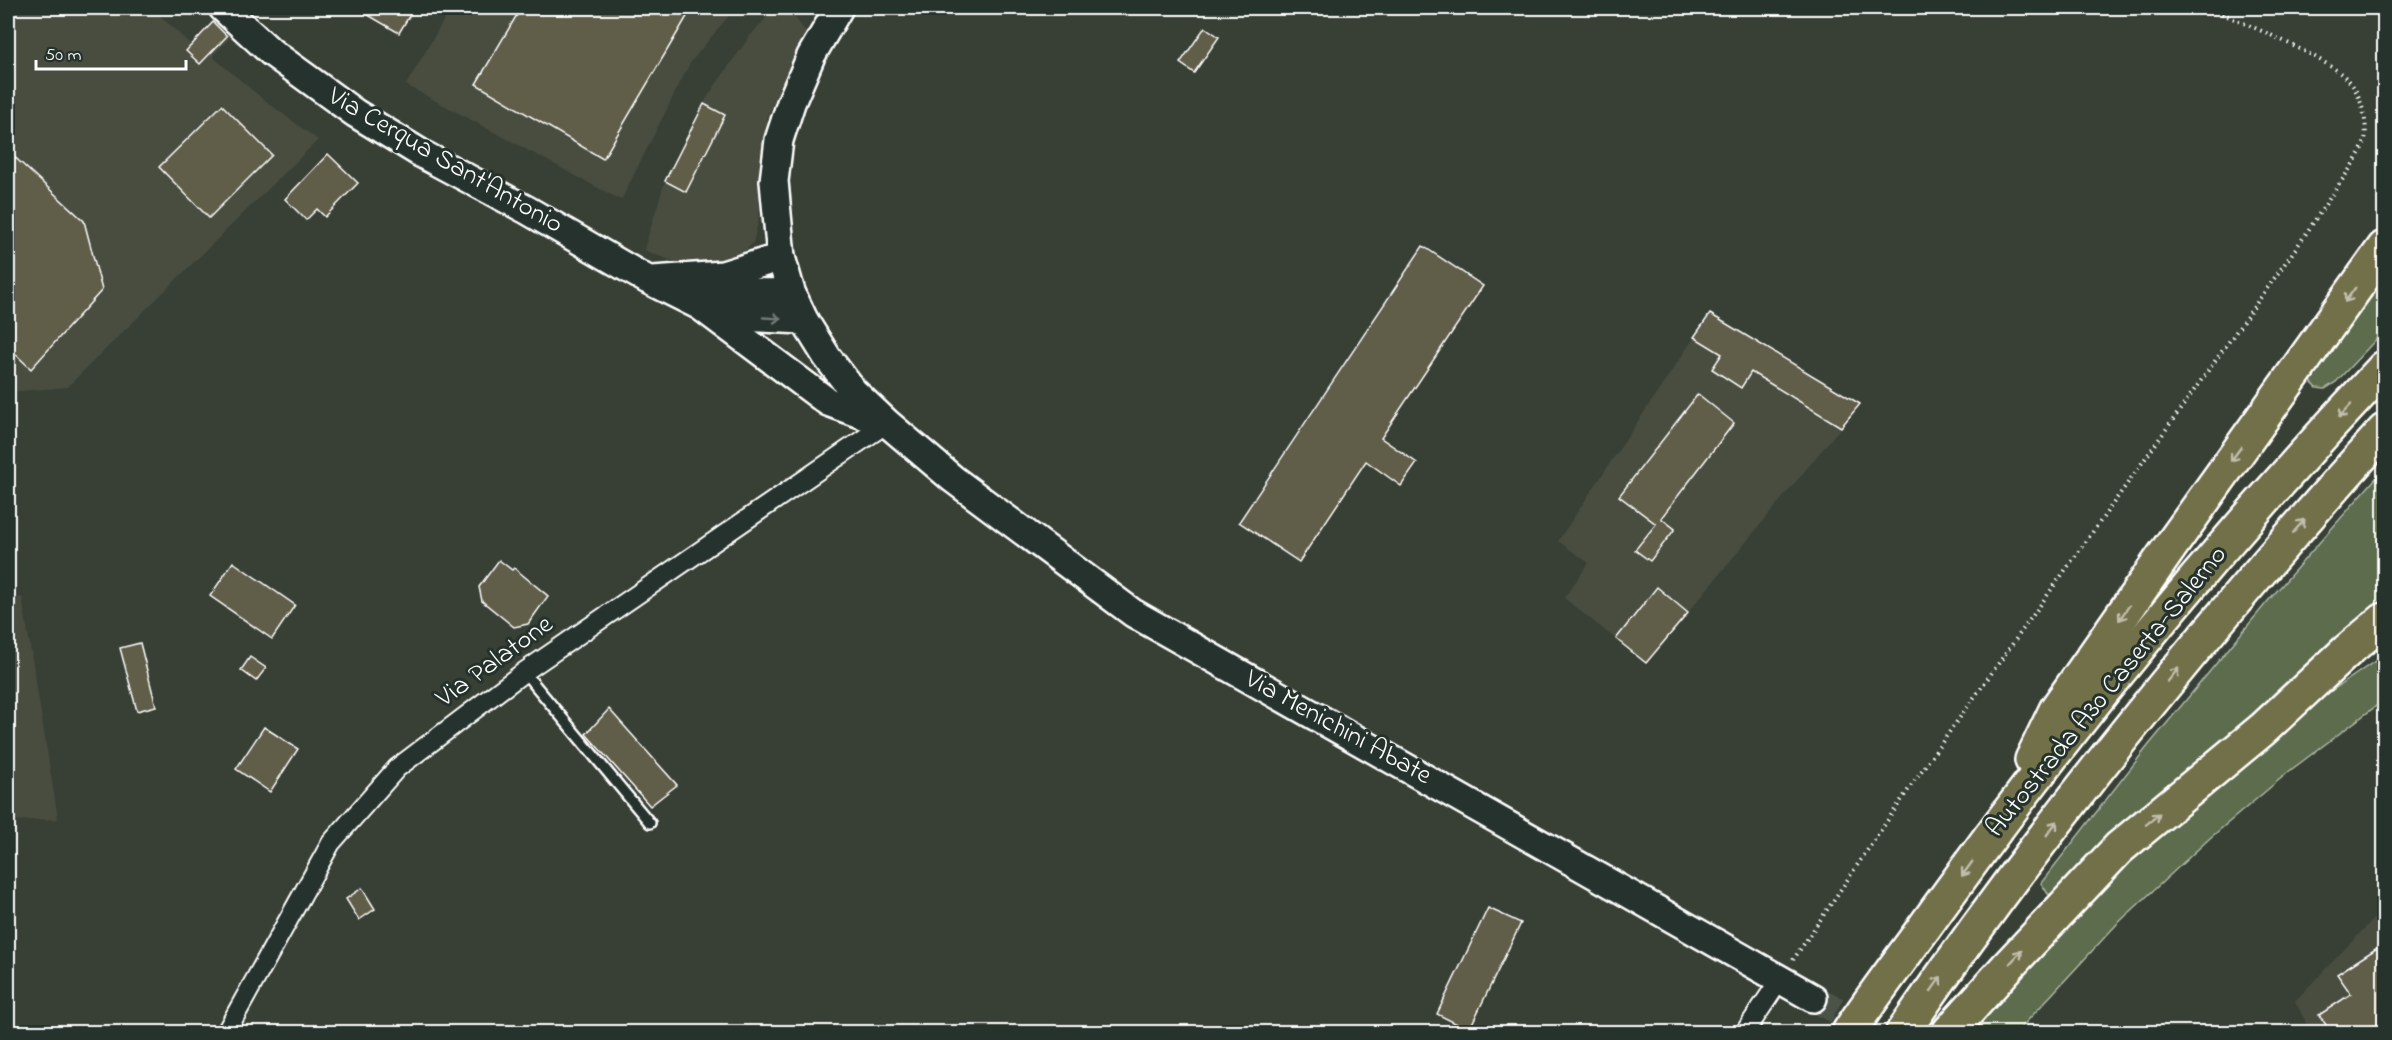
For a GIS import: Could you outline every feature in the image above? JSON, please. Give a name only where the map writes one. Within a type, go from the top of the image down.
[{"type":"highway","points":[[2006,813],[2056,710],[2385,248]]},
{"type":"highway","name":"Autostrada A30 Caserta-Salerno","points":[[1849,1032],[2006,813],[2192,583],[2290,470],[2385,368]]},
{"type":"highway","name":"Autostrada A30 Caserta-Salerno","points":[[1903,1032],[1989,911],[2103,761],[2222,614],[2385,431]]},
{"type":"highway","points":[[1949,1032],[2119,848],[2263,729],[2347,651],[2385,620]]},
{"type":"highway","points":[[2263,729],[2385,644]]},
{"type":"street","name":"Via Cerqua Sant'Antonio","points":[[223,8],[271,52],[355,114],[648,280],[700,306],[828,402],[887,423]]},
{"type":"street","name":"Via Menichini Abate","points":[[839,8],[811,57],[791,103],[779,141],[774,181],[781,257],[791,292],[804,320],[827,357],[853,390],[953,480],[1133,614],[1444,788],[1779,981],[1813,998]]},
{"type":"street","points":[[648,280],[723,275],[781,257]]},
{"type":"street","points":[[687,279],[727,289],[771,294],[791,292]]},
{"type":"street","name":"Via Cerqua Sant'Antonio","points":[[700,306],[740,317],[804,320]]},
{"type":"street","name":"Via Palatone","points":[[226,1032],[331,843],[397,768],[524,672],[887,423]]},
{"type":"street","points":[[1745,1032],[1779,981]]},
{"type":"lane","points":[[524,672],[650,823]]},
{"type":"path","points":[[1779,981],[1915,780],[2301,241],[2355,160],[2365,140],[2365,121],[2353,85],[2339,73],[2321,60],[2208,8]]},
{"type":"shaded area","points":[[8,8],[152,8],[191,45],[213,22],[230,38],[213,55],[214,58],[264,100],[318,140],[67,387],[8,392]]},
{"type":"shaded area","points":[[451,8],[735,8],[690,63],[621,200],[406,85]]},
{"type":"shaded area","points":[[775,8],[788,8],[807,34],[768,115],[759,168],[759,218],[753,243],[735,261],[688,267],[644,250],[665,181],[708,96],[750,36]]},
{"type":"shaded area","points":[[1710,314],[1860,404],[1646,663],[1564,598],[1589,563],[1558,541]]},
{"type":"shaded area","points":[[22,597],[58,819],[8,821],[8,600]]},
{"type":"shaded area","points":[[2384,908],[2384,1032],[2311,1032],[2295,1001]]},
{"type":"green space","points":[[2384,268],[2384,331],[2336,382],[2325,389],[2317,388],[2312,383],[2310,374]]},
{"type":"green space","points":[[2384,469],[2384,612],[2058,896],[2048,894],[2041,883],[2148,746],[2268,601]]},
{"type":"green space","points":[[2384,655],[2384,700],[2292,769],[2210,838],[2117,924],[2017,1032],[1966,1032],[2151,837],[2311,705]]},
{"type":"building","points":[[356,8],[414,8],[399,33]]},
{"type":"building","points":[[521,8],[692,8],[603,159],[476,84]]},
{"type":"building","points":[[213,22],[227,36],[200,64],[186,51]]},
{"type":"building","points":[[1205,27],[1219,37],[1194,73],[1180,63]]},
{"type":"building","points":[[704,104],[725,115],[686,192],[665,181]]},
{"type":"building","points":[[222,105],[272,155],[209,218],[159,167]]},
{"type":"building","points":[[8,151],[84,221],[102,290],[31,369],[8,347]]},
{"type":"building","points":[[328,154],[358,183],[325,217],[317,209],[306,220],[285,199]]},
{"type":"building","points":[[1423,246],[1483,286],[1381,438],[1417,463],[1401,486],[1366,461],[1299,562],[1239,522]]},
{"type":"building","points":[[1710,314],[1860,404],[1841,427],[1751,372],[1741,388],[1712,369],[1722,354],[1694,337]]},
{"type":"building","points":[[1698,394],[1734,423],[1661,518],[1675,529],[1650,561],[1635,550],[1656,524],[1619,496]]},
{"type":"building","points":[[499,560],[512,570],[514,568],[548,596],[528,624],[514,627],[482,601],[479,587]]},
{"type":"building","points":[[233,562],[295,605],[272,639],[210,596]]},
{"type":"building","points":[[1657,587],[1688,613],[1646,663],[1616,639]]},
{"type":"building","points":[[140,643],[156,706],[137,711],[120,648]]},
{"type":"building","points":[[250,657],[266,668],[256,681],[241,670]]},
{"type":"building","points":[[609,709],[677,785],[650,806],[586,734]]},
{"type":"building","points":[[264,727],[298,749],[270,792],[236,769]]},
{"type":"building","points":[[362,888],[375,909],[359,920],[346,899]]},
{"type":"building","points":[[1488,908],[1521,923],[1469,1030],[1437,1014]]},
{"type":"building","points":[[2385,943],[2385,1032],[2331,1032],[2319,1015],[2351,994],[2337,974]]},
{"type":"tunnel","points":[[1813,998],[1879,1032]]}]
